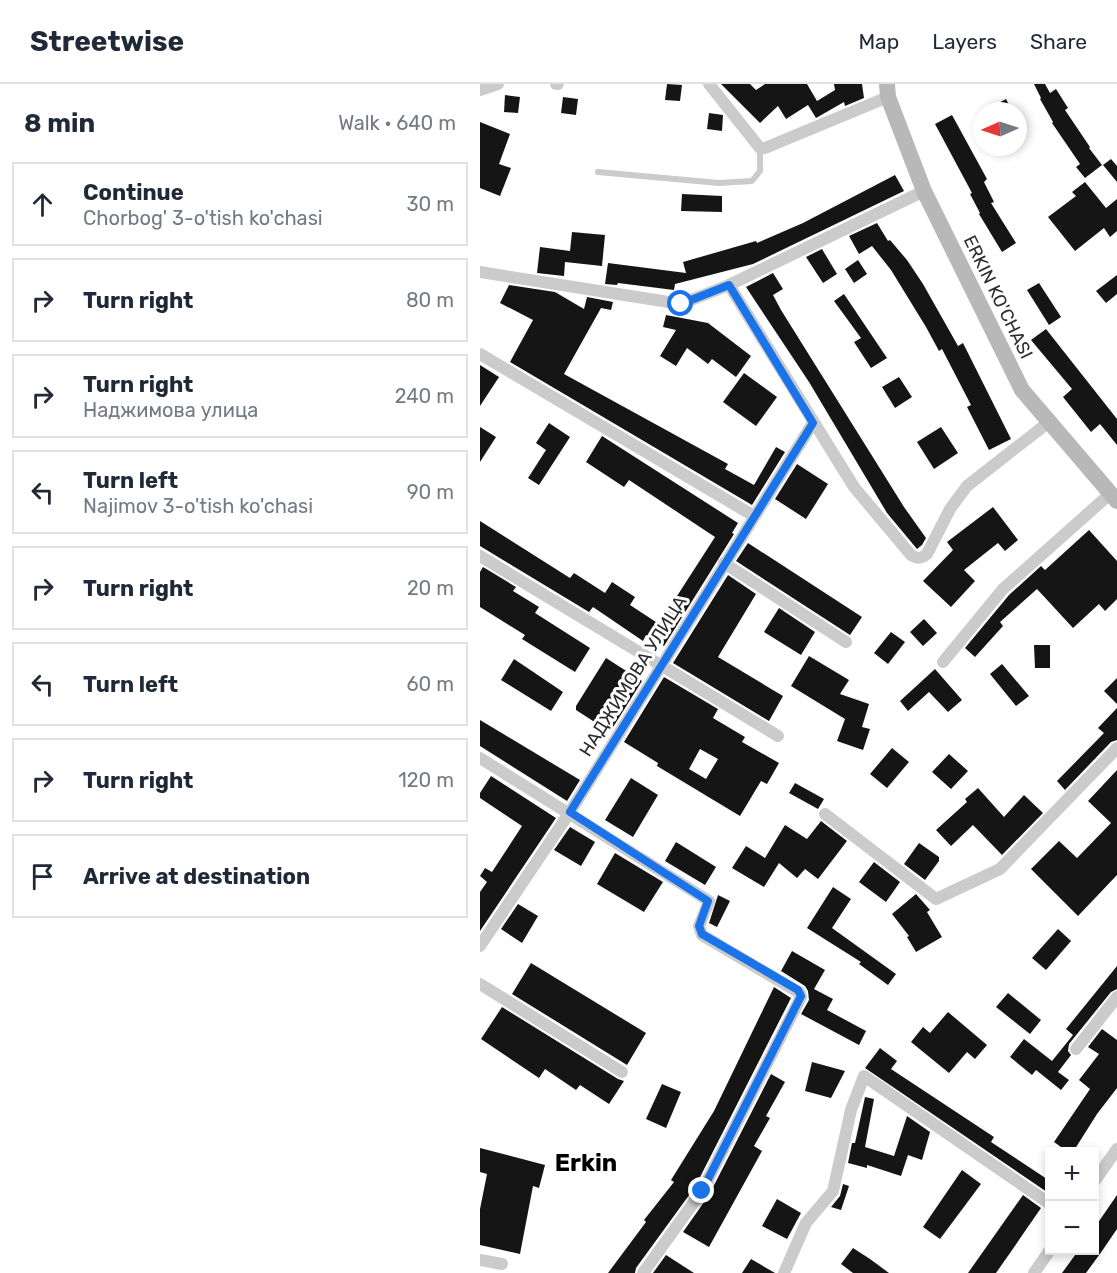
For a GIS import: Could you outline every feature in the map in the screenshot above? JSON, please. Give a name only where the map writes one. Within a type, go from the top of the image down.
[{"type":"main road","name":"ERKIN KO'CHASI","points":[[888,91],[924,191],[1022,390],[1114,497]]},
{"type":"street","points":[[480,90],[498,84]]},
{"type":"street","points":[[709,84],[760,147],[765,148],[888,91]]},
{"type":"street","points":[[480,272],[681,304],[729,285],[924,191]]},
{"type":"street","points":[[729,285],[854,487],[911,555],[919,558],[927,554],[950,509],[967,486],[1049,422]]},
{"type":"street","points":[[480,354],[754,516]]},
{"type":"street","name":"НАДЖИМОВА УЛИЦА","points":[[480,946],[570,812],[813,423]]},
{"type":"street","points":[[944,662],[1003,589],[1114,497]]},
{"type":"street","points":[[480,556],[778,735]]},
{"type":"street","points":[[724,564],[846,642]]},
{"type":"street","points":[[825,814],[936,899],[1000,869],[1117,748]]},
{"type":"street","points":[[480,758],[570,812],[708,901],[699,926],[702,934],[798,990],[801,996],[702,1191],[643,1273]]},
{"type":"street","points":[[480,984],[621,1072]]},
{"type":"street","points":[[1076,1049],[1117,997]]},
{"type":"street","points":[[784,1273],[806,1223],[832,1191],[851,1110],[864,1077],[1046,1201]]},
{"type":"street","points":[[1099,1176],[1117,1149]]},
{"type":"street","points":[[1034,1273],[1047,1255]]},
{"type":"street","points":[[480,1260],[502,1263]]},
{"type":"lane","points":[[598,172],[719,183],[752,181],[760,171],[760,147]]},
{"type":"building","points":[[667,84],[682,85],[680,101],[665,100]]},
{"type":"building","points":[[721,84],[750,84],[756,90],[765,84],[807,84],[817,101],[835,90],[834,84],[862,84],[864,98],[845,106],[844,102],[816,118],[808,105],[786,119],[778,106],[760,123]]},
{"type":"building","points":[[1034,84],[1045,84],[1050,93],[1056,89],[1068,108],[1065,110],[1102,165],[1085,178],[1076,167],[1080,164],[1052,123]]},
{"type":"building","points":[[505,95],[520,97],[518,113],[504,112]]},
{"type":"building","points":[[563,97],[578,99],[576,115],[561,113]]},
{"type":"building","points":[[709,113],[723,115],[722,131],[707,129]]},
{"type":"building","points":[[952,115],[987,179],[984,182],[994,202],[991,203],[1016,243],[1002,252],[979,214],[970,194],[972,193],[935,124]]},
{"type":"building","points":[[480,122],[510,134],[499,164],[511,168],[500,196],[480,188]]},
{"type":"building","points":[[1111,159],[1117,166],[1117,182],[1103,165]]},
{"type":"building","points":[[895,175],[904,191],[753,264],[675,284],[674,290],[618,283],[617,285],[605,284],[608,263],[686,273],[683,262],[756,241],[757,243],[803,223]]},
{"type":"building","points":[[1085,182],[1106,208],[1117,199],[1117,231],[1110,237],[1104,228],[1075,251],[1048,217],[1076,196],[1072,192]]},
{"type":"building","points":[[682,194],[722,196],[722,212],[681,211]]},
{"type":"building","points":[[877,223],[888,241],[890,240],[907,260],[923,284],[958,346],[963,343],[1011,439],[989,450],[967,407],[971,405],[942,349],[939,351],[891,270],[872,246],[859,254],[849,236]]},
{"type":"building","points":[[572,232],[605,235],[602,266],[565,262],[564,276],[537,273],[540,247],[570,251]]},
{"type":"building","points":[[822,249],[837,274],[823,283],[806,257]]},
{"type":"building","points":[[858,260],[867,274],[854,283],[845,269]]},
{"type":"building","points":[[773,273],[783,289],[773,295],[781,310],[904,507],[926,538],[917,549],[887,513],[809,382],[746,287]]},
{"type":"building","points":[[1117,275],[1117,294],[1106,303],[1096,291]]},
{"type":"building","points":[[1039,283],[1061,317],[1049,325],[1027,290]]},
{"type":"building","points":[[509,285],[555,292],[584,309],[587,297],[613,302],[611,310],[601,308],[564,374],[728,464],[725,469],[754,485],[776,447],[785,452],[752,505],[510,362],[533,320],[500,303]]},
{"type":"building","points":[[844,294],[887,358],[871,368],[854,342],[861,338],[834,301]]},
{"type":"building","points":[[666,315],[708,323],[751,356],[736,377],[712,359],[708,364],[687,348],[676,366],[660,356],[676,330],[663,327]]},
{"type":"building","points":[[1046,329],[1117,419],[1117,445],[1100,424],[1091,432],[1063,397],[1072,389],[1031,340]]},
{"type":"building","points":[[480,365],[499,377],[480,406]]},
{"type":"building","points":[[744,373],[777,397],[756,426],[723,402]]},
{"type":"building","points":[[899,377],[912,397],[895,408],[882,387]]},
{"type":"building","points":[[549,423],[570,437],[539,485],[528,478],[546,450],[536,443]]},
{"type":"building","points":[[480,427],[496,437],[480,462]]},
{"type":"building","points":[[941,427],[958,453],[934,469],[917,442]]},
{"type":"building","points":[[602,436],[738,523],[732,533],[734,534],[664,646],[646,635],[643,641],[593,607],[589,612],[480,546],[480,521],[570,578],[574,573],[605,593],[612,582],[635,597],[630,605],[659,624],[715,537],[629,480],[624,487],[586,462]]},
{"type":"building","points":[[797,464],[828,484],[806,519],[775,499]]},
{"type":"building","points":[[993,507],[1018,540],[1005,551],[998,543],[964,570],[975,581],[951,607],[923,581],[953,550],[947,542]]},
{"type":"building","points":[[1089,530],[1117,561],[1117,599],[1105,611],[1099,604],[1073,628],[1037,589],[1000,622],[1003,626],[975,657],[965,648],[1009,595],[1041,566],[1045,570]]},
{"type":"building","points":[[748,543],[862,617],[850,635],[736,561]]},
{"type":"building","points":[[483,567],[516,587],[513,591],[539,607],[535,613],[590,648],[575,672],[522,639],[525,635],[480,607],[480,572]]},
{"type":"building","points":[[728,575],[756,594],[718,657],[783,696],[769,721],[673,663]]},
{"type":"building","points":[[779,608],[815,632],[801,655],[764,632]]},
{"type":"building","points":[[924,619],[937,633],[923,646],[910,632]]},
{"type":"building","points":[[891,632],[905,642],[888,664],[874,653]]},
{"type":"building","points":[[1034,645],[1050,645],[1050,668],[1035,668]]},
{"type":"building","points":[[809,656],[849,680],[840,694],[869,704],[862,727],[870,729],[863,750],[837,741],[845,719],[791,686]]},
{"type":"building","points":[[606,658],[642,681],[610,732],[576,710],[576,706]]},
{"type":"building","points":[[514,659],[563,692],[551,711],[501,680]]},
{"type":"building","points":[[1002,664],[1029,696],[1016,706],[990,674]]},
{"type":"building","points":[[935,669],[962,700],[948,712],[929,692],[908,711],[900,701]]},
{"type":"building","points":[[664,677],[718,709],[713,718],[745,737],[742,742],[779,763],[767,784],[761,781],[740,816],[657,766],[658,763],[624,742]],"holes":[[[700,749],[718,759],[706,779],[689,769]]]},
{"type":"building","points":[[1117,678],[1117,704],[1104,691]]},
{"type":"building","points":[[1117,708],[1117,740],[1111,742],[1065,790],[1057,781],[1104,733],[1098,728]]},
{"type":"building","points":[[480,720],[580,780],[567,801],[480,746]]},
{"type":"building","points":[[892,748],[909,762],[887,788],[870,774]]},
{"type":"building","points":[[949,754],[968,771],[951,789],[932,772]]},
{"type":"building","points":[[1117,770],[1117,875],[1078,916],[1031,869],[1059,841],[1077,858],[1111,823],[1088,801]]},
{"type":"building","points":[[491,776],[556,818],[480,931],[480,892],[487,882],[480,876],[485,868],[492,872],[522,826],[480,798],[480,793]]},
{"type":"building","points":[[631,778],[658,795],[633,837],[605,820]]},
{"type":"building","points":[[795,783],[824,799],[818,809],[789,793]]},
{"type":"building","points":[[978,788],[1004,817],[1024,795],[1043,813],[1002,855],[973,825],[951,846],[936,830],[967,802],[965,799]]},
{"type":"building","points":[[821,821],[847,841],[818,879],[805,869],[797,878],[779,863],[764,887],[732,868],[746,846],[765,858],[785,825],[807,839]]},
{"type":"building","points":[[570,827],[595,842],[581,866],[554,850]]},
{"type":"building","points":[[676,842],[716,867],[705,885],[665,861]]},
{"type":"building","points":[[919,843],[939,857],[939,861],[925,880],[904,864]]},
{"type":"building","points":[[615,853],[663,882],[644,912],[597,884]]},
{"type":"building","points":[[874,862],[900,882],[886,902],[859,882]]},
{"type":"building","points":[[833,887],[851,899],[832,928],[896,974],[888,985],[859,964],[861,962],[807,928]]},
{"type":"building","points":[[916,894],[930,910],[927,912],[942,937],[916,952],[907,937],[909,936],[892,914]]},
{"type":"building","points":[[718,895],[730,901],[717,927],[709,923]]},
{"type":"building","points":[[518,904],[538,916],[522,943],[501,929]]},
{"type":"building","points":[[1058,929],[1071,941],[1046,970],[1032,958]]},
{"type":"building","points":[[792,951],[825,970],[814,989],[833,999],[827,1010],[866,1031],[859,1045],[801,1014],[809,1000],[808,991],[805,986],[781,971]]},
{"type":"building","points":[[531,963],[646,1033],[627,1065],[512,994]]},
{"type":"building","points":[[1117,966],[1117,989],[1111,992],[1069,1044],[1068,1051],[1071,1055],[1058,1072],[1069,1080],[1061,1090],[1036,1070],[1032,1075],[1010,1057],[1024,1039],[1052,1061],[1073,1035],[1066,1029]]},
{"type":"building","points":[[774,987],[791,998],[695,1187],[636,1268],[635,1273],[608,1273],[646,1222],[644,1220],[674,1182],[671,1180],[714,1111]]},
{"type":"building","points":[[1008,993],[1041,1020],[1030,1034],[996,1007]]},
{"type":"building","points":[[502,1007],[624,1081],[609,1104],[580,1085],[576,1090],[545,1069],[539,1078],[481,1039]]},
{"type":"building","points":[[948,1012],[987,1045],[975,1059],[967,1052],[949,1073],[911,1042],[923,1027],[930,1033]]},
{"type":"building","points":[[1102,1029],[1117,1040],[1117,1088],[1076,1147],[1061,1147],[1054,1142],[1090,1089],[1079,1080],[1099,1054],[1088,1047]]},
{"type":"building","points":[[880,1048],[897,1061],[891,1069],[994,1137],[991,1142],[1045,1178],[1045,1191],[865,1068]]},
{"type":"building","points":[[812,1062],[845,1071],[831,1098],[805,1091]]},
{"type":"building","points":[[771,1074],[785,1082],[766,1116],[770,1118],[754,1146],[762,1151],[709,1247],[683,1232],[709,1195]]},
{"type":"building","points":[[662,1084],[681,1092],[666,1128],[646,1119]]},
{"type":"building","points":[[865,1097],[874,1099],[865,1147],[894,1156],[907,1116],[930,1132],[922,1160],[908,1155],[901,1176],[867,1165],[867,1168],[848,1163]]},
{"type":"building","points":[[480,1148],[545,1165],[539,1188],[533,1186],[520,1254],[480,1245],[480,1209],[487,1174],[480,1172]]},
{"type":"building","points":[[962,1170],[981,1184],[940,1239],[923,1227]]},
{"type":"building","points":[[843,1184],[849,1186],[841,1210],[831,1207],[840,1196]]},
{"type":"building","points":[[1023,1195],[1041,1208],[996,1273],[968,1273]]},
{"type":"building","points":[[1117,1195],[1117,1229],[1102,1251],[1086,1273],[1062,1273],[1075,1255],[1099,1255],[1099,1221]]},
{"type":"building","points":[[777,1199],[801,1213],[787,1239],[762,1226]]},
{"type":"building","points":[[853,1248],[889,1273],[853,1273],[841,1264]]},
{"type":"building","points":[[666,1255],[694,1273],[653,1273]]},
{"type":"building","points":[[751,1259],[775,1273],[742,1273]]},
{"type":"district","name":"Erkin","points":[[586,1163]]},
{"type":"route","points":[[681,304],[729,285],[813,423],[570,812],[708,901],[699,931],[800,993],[801,996],[702,1191]]}]
